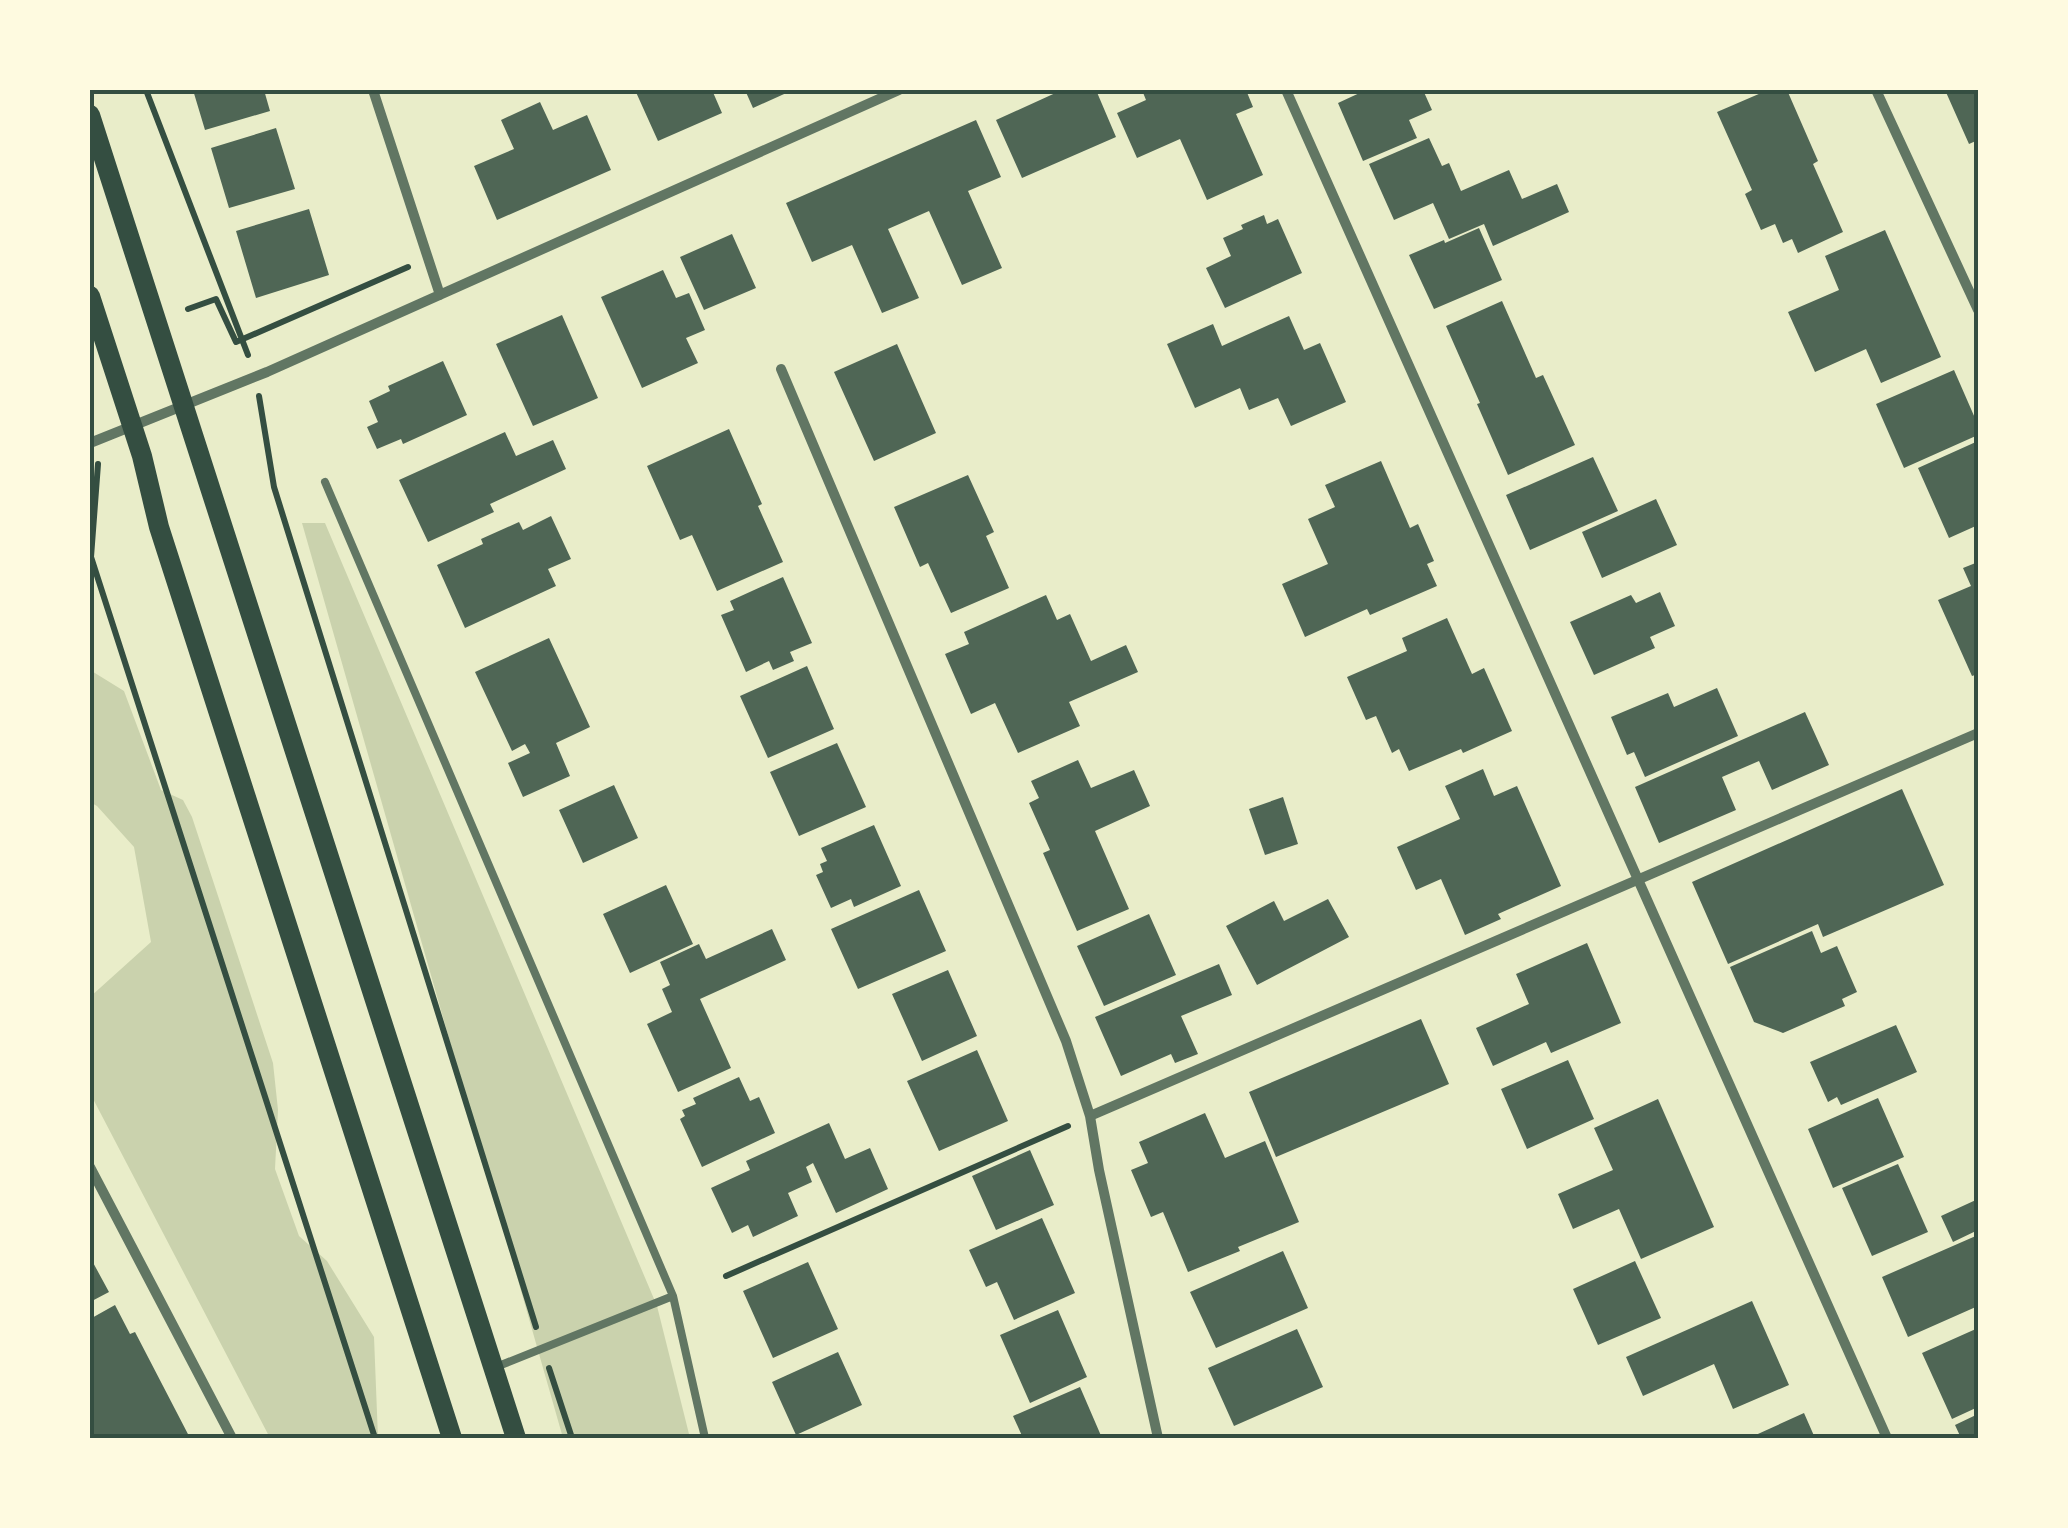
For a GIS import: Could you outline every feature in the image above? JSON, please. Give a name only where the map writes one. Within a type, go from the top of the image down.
[{"type":"main road","points":[[90,114],[516,1438]]},
{"type":"main road","points":[[90,296],[132,426],[159,527],[452,1438]]},
{"type":"street","points":[[372,90],[440,296]]},
{"type":"street","points":[[90,443],[440,296],[899,90]]},
{"type":"street","points":[[1286,90],[1887,1438]]},
{"type":"street","points":[[1876,90],[1978,310]]},
{"type":"street","points":[[781,369],[1058,1022],[1090,1116],[1158,1438]]},
{"type":"street","points":[[1090,1116],[1978,732]]},
{"type":"street","points":[[90,1168],[232,1438]]},
{"type":"lane","points":[[325,482],[673,1296],[706,1438]]},
{"type":"lane","points":[[493,1368],[673,1296]]},
{"type":"path","points":[[146,90],[244,340],[263,414],[274,487],[572,1438]]},
{"type":"path","points":[[188,309],[216,299],[236,342],[427,258]]},
{"type":"path","points":[[103,438],[95,484],[91,557],[375,1438]]},
{"type":"path","points":[[726,1276],[1090,1116]]},
{"type":"green space","points":[[302,523],[325,523],[657,1306],[690,1438],[563,1438]]},
{"type":"green space","points":[[90,670],[124,691],[161,790],[183,800],[192,817],[273,1063],[278,1110],[275,1169],[299,1236],[327,1261],[374,1337],[378,1438],[270,1438],[90,1093],[90,997],[151,942],[134,847],[90,802]]},
{"type":"building","points":[[193,90],[264,90],[270,111],[205,130]]},
{"type":"building","points":[[635,90],[712,90],[722,113],[658,141]]},
{"type":"building","points":[[745,90],[793,90],[753,108]]},
{"type":"building","points":[[1062,90],[1096,90],[1116,137],[1022,178],[996,120]]},
{"type":"building","points":[[1142,90],[1246,90],[1253,107],[1236,114],[1263,175],[1207,200],[1180,139],[1137,158],[1117,113],[1146,100]]},
{"type":"building","points":[[1366,90],[1423,90],[1432,110],[1409,120],[1417,138],[1363,161],[1338,103]]},
{"type":"building","points":[[1768,90],[1787,90],[1843,232],[1798,253],[1792,239],[1783,243],[1775,224],[1761,230],[1745,194],[1752,190],[1717,112]]},
{"type":"building","points":[[1945,90],[1978,90],[1978,140],[1969,144]]},
{"type":"building","points":[[540,102],[553,130],[587,115],[611,170],[497,220],[474,166],[514,149],[501,120]]},
{"type":"building","points":[[976,120],[1001,177],[968,191],[1002,268],[962,285],[929,211],[888,229],[919,298],[882,313],[852,245],[812,262],[786,203]]},
{"type":"building","points":[[276,128],[295,189],[229,208],[211,148]]},
{"type":"building","points":[[1429,138],[1442,166],[1449,163],[1461,191],[1509,170],[1522,199],[1557,184],[1569,212],[1493,246],[1484,224],[1449,239],[1433,203],[1394,220],[1369,164]]},
{"type":"building","points":[[309,209],[329,275],[256,298],[236,231]]},
{"type":"building","points":[[1264,215],[1267,224],[1278,219],[1302,273],[1225,308],[1206,268],[1231,256],[1223,238]]},
{"type":"building","points":[[1479,228],[1502,280],[1434,309],[1409,255]]},
{"type":"building","points":[[1885,230],[1941,357],[1881,383],[1866,349],[1815,372],[1788,312],[1839,290],[1825,256]]},
{"type":"building","points":[[732,234],[756,288],[704,310],[680,257]]},
{"type":"building","points":[[663,270],[676,298],[689,293],[705,330],[686,338],[698,363],[642,388],[601,297]]},
{"type":"building","points":[[1502,301],[1536,378],[1543,375],[1575,445],[1508,475],[1446,326]]},
{"type":"building","points":[[562,315],[598,398],[533,426],[496,344]]},
{"type":"building","points":[[1289,316],[1304,350],[1320,343],[1346,402],[1291,426],[1278,398],[1249,410],[1240,388],[1195,408],[1167,344],[1213,324],[1222,346]]},
{"type":"building","points":[[897,344],[936,433],[874,461],[834,372]]},
{"type":"building","points":[[443,361],[467,415],[403,444],[401,439],[377,449],[367,427],[378,422],[369,401],[390,391],[388,386]]},
{"type":"building","points":[[1954,370],[1978,425],[1978,435],[1904,468],[1876,404]]},
{"type":"building","points":[[729,429],[783,562],[717,591],[692,535],[680,540],[647,466]]},
{"type":"building","points":[[505,432],[516,456],[553,440],[566,469],[490,504],[494,512],[428,542],[399,480]]},
{"type":"building","points":[[1978,441],[1978,525],[1949,538],[1918,468]]},
{"type":"building","points":[[1593,457],[1618,511],[1530,550],[1506,495]]},
{"type":"building","points":[[1381,461],[1410,528],[1418,524],[1434,561],[1427,564],[1437,586],[1370,615],[1367,609],[1305,637],[1282,584],[1328,564],[1308,519],[1335,507],[1325,485]]},
{"type":"building","points":[[968,475],[994,532],[986,536],[1009,588],[951,613],[928,563],[920,567],[894,507]]},
{"type":"building","points":[[1656,499],[1677,545],[1602,578],[1582,532]]},
{"type":"building","points":[[551,516],[571,559],[548,569],[556,586],[465,628],[437,565],[519,522],[523,530]]},
{"type":"building","points":[[1978,562],[1978,674],[1972,676],[1938,600],[1971,586],[1963,568]]},
{"type":"building","points":[[783,577],[812,643],[790,652],[794,661],[773,670],[769,661],[746,672],[721,615],[734,610],[730,601]]},
{"type":"building","points":[[1660,592],[1675,626],[1650,637],[1655,648],[1594,675],[1570,622],[1631,595],[1636,603]]},
{"type":"building","points":[[1046,595],[1057,620],[1070,614],[1091,661],[1126,645],[1138,672],[1069,702],[1080,726],[1018,753],[995,703],[971,714],[945,654],[969,644],[964,632]]},
{"type":"building","points":[[1447,618],[1472,674],[1484,668],[1512,731],[1409,771],[1399,749],[1392,753],[1376,716],[1366,720],[1347,677],[1407,651],[1402,638]]},
{"type":"building","points":[[549,638],[590,727],[556,743],[570,776],[523,797],[508,763],[530,753],[525,744],[512,751],[475,672]]},
{"type":"building","points":[[807,666],[834,729],[768,758],[740,696]]},
{"type":"building","points":[[1717,688],[1738,736],[1645,777],[1634,752],[1627,755],[1611,717],[1668,693],[1674,707]]},
{"type":"building","points":[[1805,712],[1829,765],[1772,790],[1759,761],[1722,777],[1736,810],[1659,843],[1635,787]]},
{"type":"building","points":[[837,743],[866,807],[799,836],[770,772]]},
{"type":"building","points":[[1078,760],[1091,788],[1134,770],[1150,806],[1095,831],[1129,909],[1077,931],[1043,853],[1050,850],[1029,803],[1039,798],[1031,781]]},
{"type":"building","points":[[1483,769],[1494,796],[1517,786],[1561,886],[1498,914],[1501,919],[1465,935],[1441,879],[1416,890],[1397,847],[1460,819],[1445,786]]},
{"type":"building","points":[[614,785],[638,838],[583,863],[559,810]]},
{"type":"building","points":[[1902,789],[1944,885],[1823,937],[1818,924],[1728,964],[1692,882]]},
{"type":"building","points":[[1283,797],[1298,844],[1265,855],[1249,809]]},
{"type":"building","points":[[874,825],[901,886],[854,907],[851,899],[831,908],[816,875],[823,872],[820,864],[827,861],[821,848]]},
{"type":"building","points":[[666,885],[693,944],[630,973],[603,914]]},
{"type":"building","points":[[919,890],[946,951],[858,989],[831,929]]},
{"type":"building","points":[[1328,899],[1349,937],[1257,985],[1226,926],[1274,901],[1284,921]]},
{"type":"building","points":[[1149,914],[1176,975],[1104,1006],[1077,946]]},
{"type":"building","points":[[772,929],[786,960],[700,999],[731,1068],[678,1092],[647,1024],[672,1012],[662,989],[670,985],[660,962],[699,944],[706,959]]},
{"type":"building","points":[[1812,931],[1821,953],[1837,946],[1857,992],[1842,999],[1845,1006],[1783,1033],[1754,1022],[1730,967]]},
{"type":"building","points":[[1587,943],[1621,1023],[1551,1053],[1546,1042],[1493,1066],[1476,1028],[1529,1004],[1516,974]]},
{"type":"building","points":[[1219,964],[1232,995],[1181,1016],[1198,1054],[1175,1063],[1171,1054],[1121,1076],[1095,1017]]},
{"type":"building","points":[[948,970],[977,1036],[922,1061],[892,994]]},
{"type":"building","points":[[1421,1019],[1449,1084],[1276,1157],[1249,1092]]},
{"type":"building","points":[[1896,1025],[1917,1072],[1841,1105],[1837,1097],[1828,1102],[1810,1062]]},
{"type":"building","points":[[977,1050],[1008,1121],[939,1151],[907,1081]]},
{"type":"building","points":[[1568,1060],[1594,1119],[1527,1149],[1501,1089]]},
{"type":"building","points":[[739,1077],[750,1101],[759,1097],[775,1133],[702,1167],[680,1119],[685,1116],[682,1110],[696,1104],[693,1098]]},
{"type":"building","points":[[1878,1098],[1904,1157],[1833,1188],[1808,1129]]},
{"type":"building","points":[[1658,1099],[1714,1227],[1641,1259],[1619,1209],[1573,1229],[1558,1194],[1613,1170],[1594,1128]]},
{"type":"building","points":[[1205,1113],[1225,1158],[1265,1141],[1299,1222],[1188,1272],[1163,1212],[1151,1217],[1131,1170],[1148,1163],[1139,1142]]},
{"type":"building","points":[[829,1123],[845,1159],[870,1148],[888,1189],[836,1213],[813,1163],[806,1167],[812,1182],[788,1193],[798,1216],[753,1237],[748,1225],[732,1233],[711,1188],[750,1170],[746,1161]]},
{"type":"building","points":[[1030,1150],[1054,1205],[996,1230],[972,1176]]},
{"type":"building","points":[[1898,1164],[1928,1232],[1872,1256],[1842,1188]]},
{"type":"building","points":[[1978,1199],[1978,1230],[1953,1242],[1941,1216]]},
{"type":"building","points":[[1042,1218],[1075,1293],[1014,1320],[997,1282],[986,1287],[969,1250]]},
{"type":"building","points":[[1978,1235],[1978,1306],[1908,1337],[1882,1277]]},
{"type":"building","points":[[1283,1251],[1308,1308],[1216,1348],[1190,1292]]},
{"type":"building","points":[[90,1257],[109,1292],[90,1302]]},
{"type":"building","points":[[1635,1261],[1661,1318],[1598,1345],[1573,1289]]},
{"type":"building","points":[[808,1262],[838,1329],[773,1358],[743,1291]]},
{"type":"building","points":[[1752,1301],[1789,1385],[1733,1409],[1714,1364],[1643,1396],[1626,1357]]},
{"type":"building","points":[[115,1305],[130,1334],[135,1332],[190,1438],[90,1438],[90,1319]]},
{"type":"building","points":[[1058,1310],[1087,1377],[1030,1403],[1000,1335]]},
{"type":"building","points":[[1978,1328],[1978,1407],[1952,1419],[1922,1353]]},
{"type":"building","points":[[1297,1329],[1323,1387],[1234,1426],[1208,1368]]},
{"type":"building","points":[[838,1352],[862,1405],[796,1435],[772,1382]]},
{"type":"building","points":[[1080,1387],[1102,1438],[1023,1438],[1013,1416]]},
{"type":"building","points":[[1804,1413],[1815,1438],[1749,1438]]},
{"type":"building","points":[[1978,1414],[1978,1438],[1961,1438],[1955,1425]]}]
